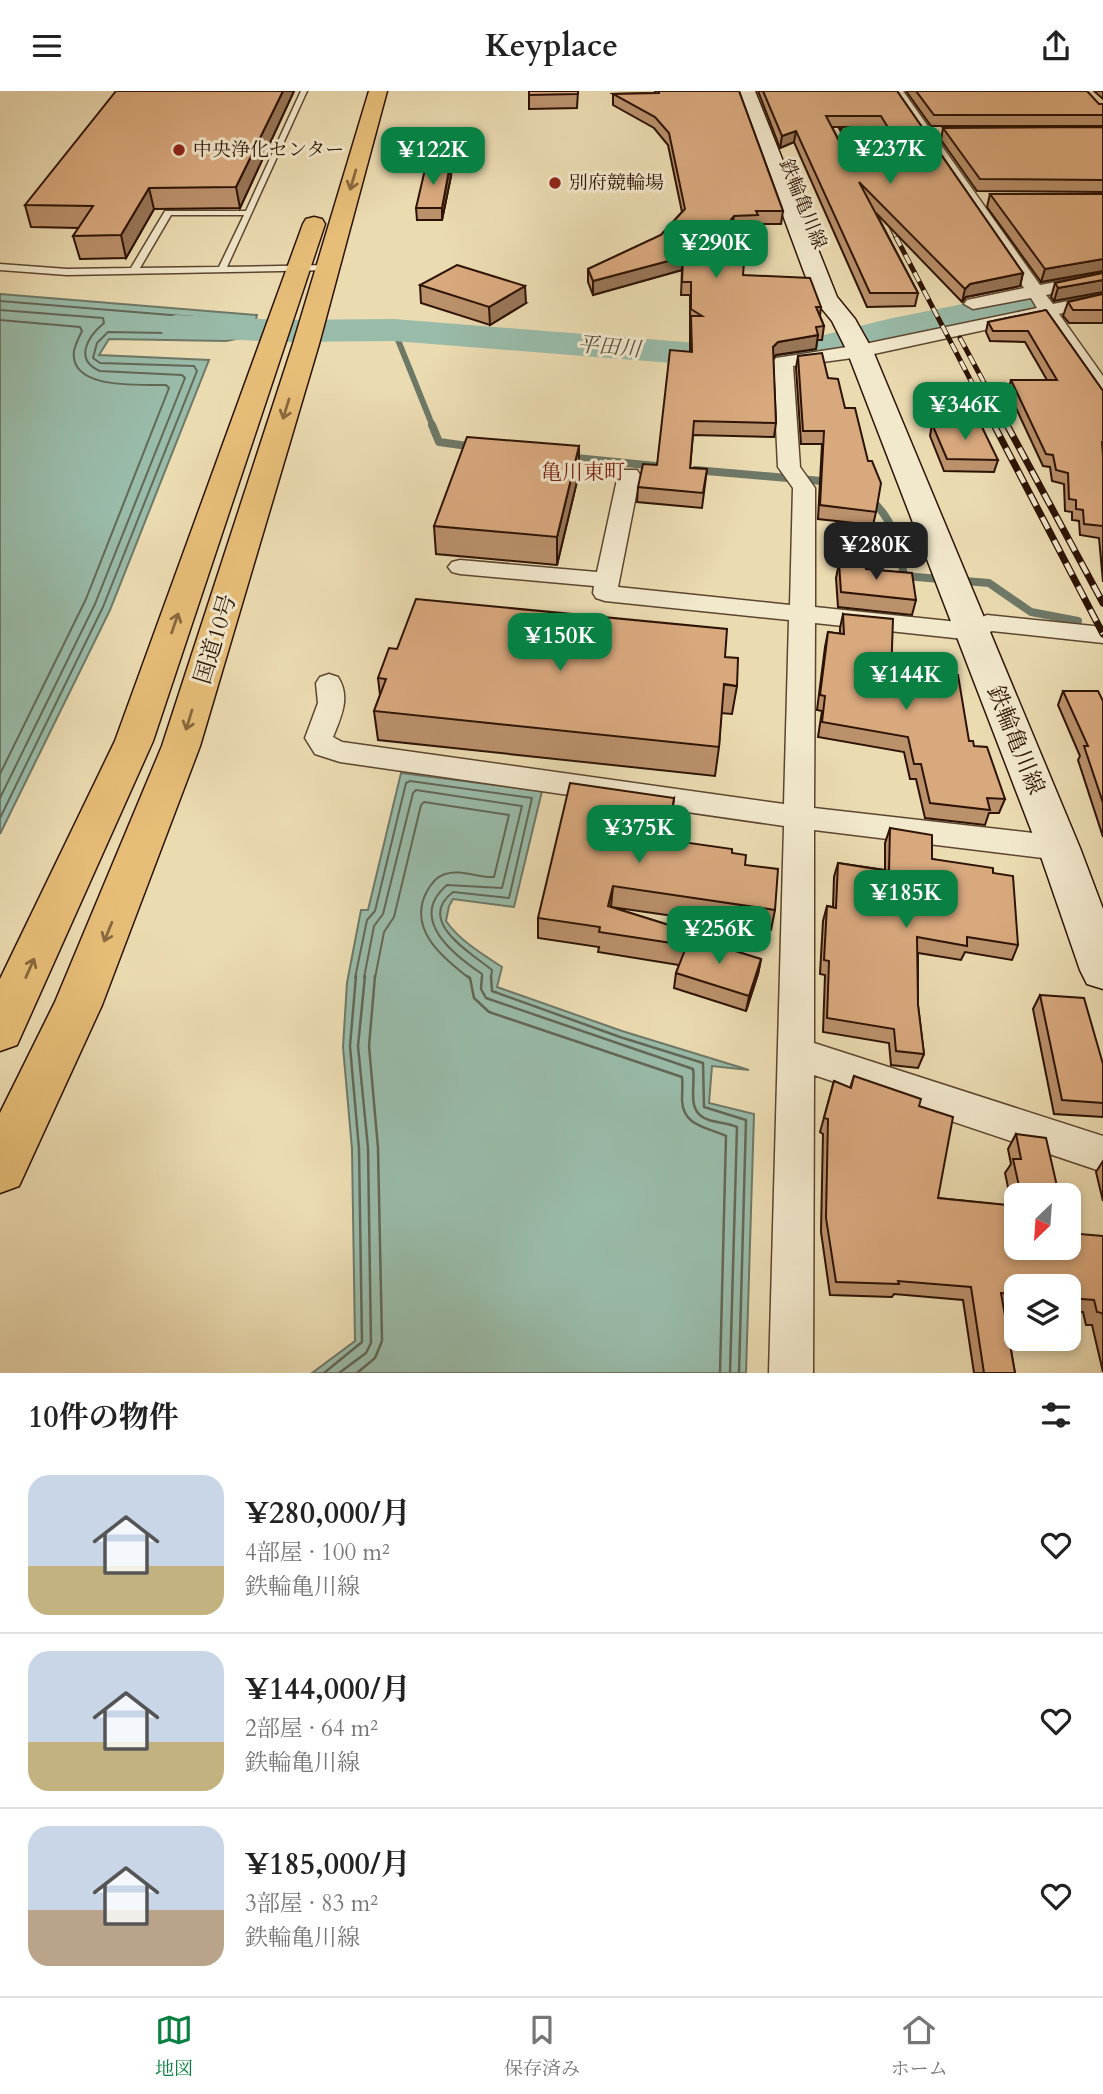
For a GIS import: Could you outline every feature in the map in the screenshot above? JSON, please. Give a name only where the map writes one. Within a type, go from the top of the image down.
[{"type":"highway","name":"国道10号","points":[[0,1030],[134,741],[290,343],[320,293],[378,91]]},
{"type":"highway","name":"国道10号","points":[[0,1168],[78,1005],[181,746],[290,343],[296,279],[320,205]]},
{"type":"main road","name":"鉄輪亀川線","points":[[746,91],[826,299],[852,338]]},
{"type":"main road","name":"鉄輪亀川線","points":[[757,91],[842,299],[852,338],[1059,848],[1103,970]]},
{"type":"street","points":[[897,91],[933,133],[979,199],[1042,301],[1102,388]]},
{"type":"street","points":[[791,1373],[797,1054],[800,612],[804,488],[789,467],[783,362],[852,338],[1042,301],[1103,278]]},
{"type":"street","points":[[973,304],[1103,299]]},
{"type":"street","points":[[629,475],[605,593],[973,632],[987,623],[1103,635]]},
{"type":"street","points":[[460,567],[608,579]]},
{"type":"street","points":[[329,683],[332,703],[319,738],[325,747],[340,752],[799,817],[1059,848]]},
{"type":"street","points":[[797,1054],[1103,1154]]},
{"type":"lane","points":[[221,270],[304,91]]},
{"type":"lane","points":[[134,271],[168,213],[249,212]]},
{"type":"lane","points":[[0,267],[66,272],[221,270],[296,279],[328,268]]},
{"type":"water","points":[[0,294],[257,315],[252,336],[226,341],[109,339],[99,355],[209,360],[110,610],[0,834]]},
{"type":"water","points":[[401,773],[542,791],[514,907],[453,899],[449,906],[446,921],[451,928],[471,946],[502,967],[497,987],[622,1031],[749,1070],[712,1066],[709,1103],[754,1114],[746,1373],[312,1373],[355,1341],[352,1149],[343,1047],[347,983],[361,910],[368,910]]},
{"type":"building","name":"中央浄化センター","points":[[116,91],[283,91],[236,187],[149,188],[121,235],[73,236],[93,206],[25,205]]},
{"type":"building","points":[[529,91],[578,91],[578,94],[529,95]]},
{"type":"building","points":[[739,91],[783,211],[756,211],[758,215],[734,216],[698,259],[744,262],[743,275],[810,278],[821,307],[816,307],[824,326],[816,327],[818,335],[778,342],[773,347],[776,423],[694,421],[690,468],[707,469],[703,493],[638,487],[643,464],[657,465],[670,350],[692,352],[691,316],[702,316],[691,309],[691,282],[682,282],[683,257],[593,281],[588,269],[661,235],[685,209],[669,133],[655,117],[613,94]]},
{"type":"building","points":[[763,91],[897,91],[1023,273],[970,284],[965,289],[859,182],[918,293],[870,293],[796,131],[782,136]],"holes":[[[826,116],[881,116],[910,164],[851,164]]]},
{"type":"building","points":[[916,91],[1087,91],[1099,104],[1103,104],[1103,115],[934,115]]},
{"type":"building","points":[[1103,127],[1103,180],[980,179],[943,128]]},
{"type":"building","points":[[426,165],[450,165],[442,208],[416,208]]},
{"type":"building","points":[[990,194],[1103,194],[1103,259],[1045,269]]},
{"type":"building","points":[[457,265],[525,286],[489,307],[420,285]]},
{"type":"building","points":[[1103,273],[1103,280],[1058,288],[1055,283]]},
{"type":"building","points":[[1103,294],[1103,310],[1073,310],[1068,302]]},
{"type":"building","points":[[1046,310],[1103,391],[1103,526],[1084,524],[1083,510],[1076,509],[1076,500],[1069,499],[1068,473],[1056,470],[1053,455],[1046,454],[1011,380],[1057,380],[1028,331],[993,331],[988,322]]},
{"type":"building","points":[[822,353],[828,378],[838,379],[845,408],[855,408],[868,461],[872,461],[881,483],[876,512],[820,505],[824,431],[803,431],[798,356]]},
{"type":"building","points":[[980,423],[998,460],[947,459],[932,424]]},
{"type":"building","points":[[467,437],[579,446],[557,537],[434,526]]},
{"type":"building","points":[[839,563],[865,565],[866,569],[912,573],[916,600],[841,592]]},
{"type":"building","points":[[416,599],[727,629],[725,657],[738,658],[737,686],[724,684],[719,747],[374,711],[386,679],[378,678],[389,648],[397,649]]},
{"type":"building","points":[[843,614],[893,619],[891,677],[958,675],[969,741],[973,741],[974,746],[987,747],[1005,799],[987,798],[990,810],[930,803],[921,764],[914,764],[908,737],[822,722],[825,696],[820,695],[828,632],[844,634]]},
{"type":"building","points":[[1063,691],[1098,691],[1103,701],[1103,803],[1084,746],[1088,746]]},
{"type":"building","points":[[570,783],[674,798],[668,840],[732,849],[732,853],[746,855],[745,865],[778,869],[775,910],[613,886],[608,906],[688,931],[685,945],[599,932],[600,927],[538,918]]},
{"type":"building","points":[[890,828],[932,835],[932,859],[993,868],[993,873],[1013,876],[1018,945],[967,937],[967,946],[917,937],[918,1005],[924,1054],[896,1051],[894,1029],[827,1018],[829,961],[824,960],[827,906],[836,908],[838,863],[889,871]]},
{"type":"building","points":[[690,937],[761,959],[749,996],[676,973]]},
{"type":"building","points":[[1040,995],[1084,998],[1103,1064],[1103,1103],[1062,1100]]},
{"type":"building","points":[[854,1076],[921,1099],[919,1106],[953,1117],[938,1198],[1004,1205],[1004,1260],[1082,1260],[1082,1234],[1103,1236],[1103,1316],[1097,1312],[1094,1300],[1081,1299],[1081,1274],[1004,1274],[1004,1293],[1001,1293],[1004,1310],[1004,1351],[1011,1351],[1015,1373],[984,1373],[971,1287],[898,1281],[899,1284],[836,1282],[826,1218],[828,1119],[824,1118],[834,1081],[851,1088]]},
{"type":"building","points":[[1016,1134],[1046,1138],[1056,1183],[1018,1183],[1013,1159],[1021,1159]]},
{"type":"waterway","name":"平田川","points":[[176,326],[283,331],[394,330],[736,357],[812,349],[888,330],[1103,286]]},
{"type":"waterway","points":[[394,330],[433,427]]},
{"type":"waterway","points":[[432,425],[439,442],[475,447]]},
{"type":"waterway","points":[[566,457],[656,466]]},
{"type":"waterway","points":[[695,470],[833,482]]},
{"type":"waterway","points":[[869,498],[890,524],[904,576],[989,583],[1031,612],[1078,621]]},
{"type":"railway","points":[[821,91],[868,181]]},
{"type":"railway","points":[[885,215],[896,237]]},
{"type":"railway","points":[[896,237],[995,427]]},
{"type":"railway","points":[[960,338],[1008,427]]},
{"type":"railway","points":[[994,425],[1103,634]]},
{"type":"railway","points":[[1007,425],[1103,603]]},
{"type":"place","name":"中央浄化センター","points":[[179,150]]},
{"type":"place","name":"別府競輪場","points":[[555,183]]},
{"type":"district","name":"亀川東町","points":[[583,472]]}]
